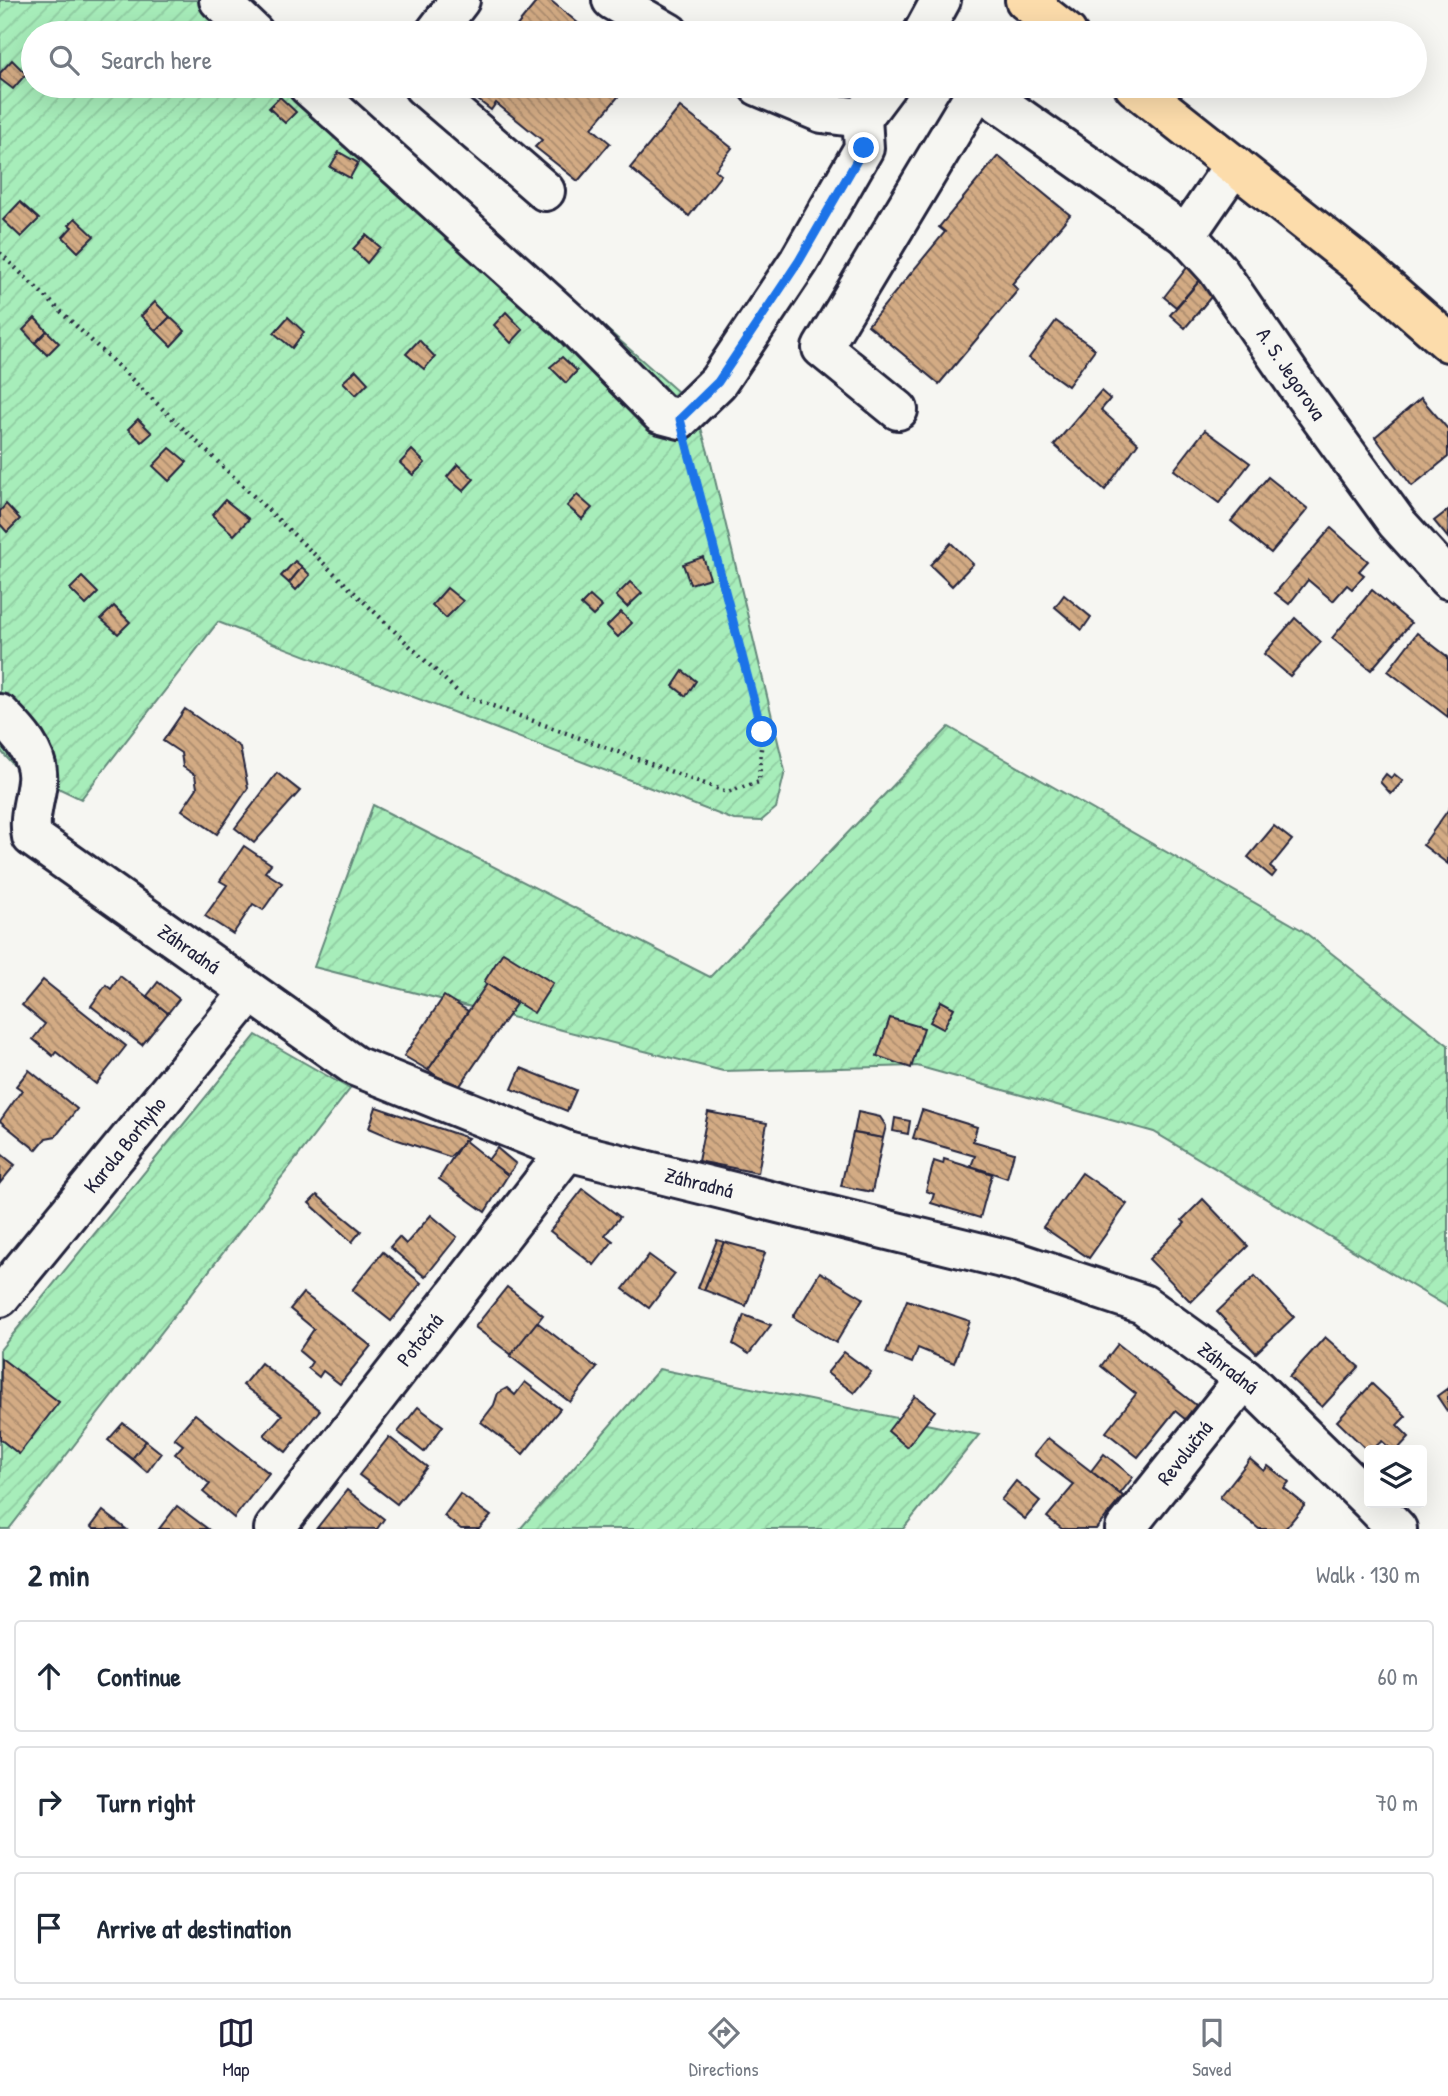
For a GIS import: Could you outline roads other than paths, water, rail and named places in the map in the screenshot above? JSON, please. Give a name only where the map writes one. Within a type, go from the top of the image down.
[{"type":"main road","points":[[1025,0],[1052,21]]},
{"type":"main road","points":[[1149,98],[1364,268],[1448,342]]},
{"type":"street","points":[[219,0],[241,21]]},
{"type":"street","points":[[444,21],[460,0]]},
{"type":"street","points":[[612,0],[648,21]]},
{"type":"street","points":[[929,21],[941,0]]},
{"type":"street","points":[[321,98],[576,328],[661,414],[680,419],[718,382],[799,261],[864,148],[862,118],[877,98]]},
{"type":"street","points":[[438,98],[545,191]]},
{"type":"street","points":[[786,98],[822,113],[862,118]]},
{"type":"street","points":[[898,410],[822,348],[970,98]]},
{"type":"street","name":"A. S. Jegorova","points":[[992,98],[1186,235],[1217,269],[1397,523],[1448,579]]},
{"type":"street","points":[[1186,235],[1234,165]]},
{"type":"street","name":"Záhradná","points":[[0,714],[28,746],[34,762],[38,778],[29,823],[32,837],[355,1066],[567,1151],[1014,1261],[1143,1304],[1245,1378],[1364,1494]]},
{"type":"street","name":"Karola Borhyho","points":[[0,1297],[250,992]]},
{"type":"street","name":"Potočná","points":[[274,1529],[567,1151]]},
{"type":"street","name":"Revolučná","points":[[1125,1529],[1245,1378]]},
{"type":"street","name":"Záhradná","points":[[1378,1508],[1397,1529]]}]
